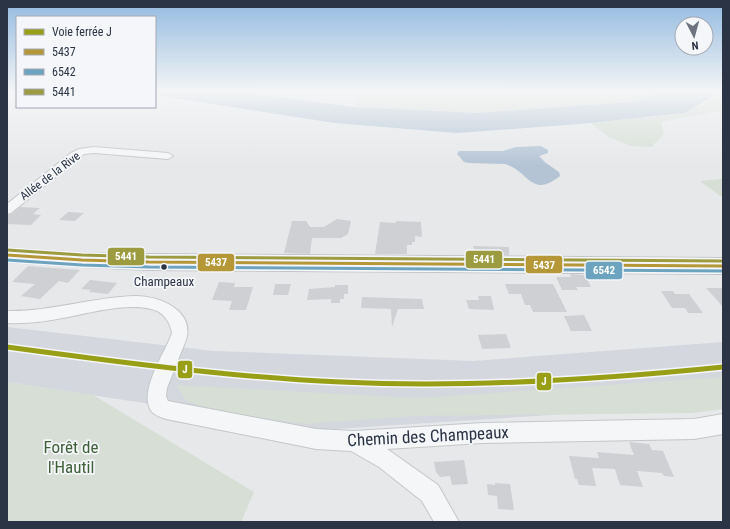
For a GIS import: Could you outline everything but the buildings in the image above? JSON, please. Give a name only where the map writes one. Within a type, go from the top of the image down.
[{"type":"main road","points":[[7,255],[82,260],[149,262],[723,266]]},
{"type":"street","name":"Allée de la Rive","points":[[7,210],[75,154],[82,151],[94,150],[168,156]]},
{"type":"street","name":"Chemin des Champeaux","points":[[7,317],[30,316],[126,302],[148,302],[163,306],[172,314],[180,329],[178,339],[156,393],[157,403],[166,410],[316,439],[354,441],[482,433],[694,429],[723,424]]},
{"type":"street","points":[[354,441],[386,460],[430,493],[447,522]]},
{"type":"shaded area","points":[[7,327],[214,351],[473,361],[723,342],[723,404],[320,430],[7,382]]},
{"type":"green space","points":[[623,117],[645,118],[688,117],[661,122],[664,134],[651,147],[631,146],[609,137],[586,119]]},
{"type":"green space","points":[[722,179],[723,198],[700,181]]},
{"type":"green space","points":[[723,377],[723,409],[692,413],[412,416],[307,424],[228,414],[186,401],[177,385],[418,398]]},
{"type":"green space","name":"Forêt de l'Hautil","points":[[7,382],[93,395],[254,492],[241,522],[7,522]]},
{"type":"water","points":[[294,117],[649,117],[579,124],[457,133],[335,123]]},
{"type":"water","points":[[541,146],[548,150],[548,153],[539,156],[559,172],[560,176],[543,185],[536,184],[513,167],[505,164],[464,162],[457,154],[459,151],[503,151],[516,147]]},
{"type":"rail line","name":"J","points":[[7,347],[215,373],[299,380],[389,384],[485,384],[532,382],[628,376],[723,367]]},
{"type":"transit line","name":"5441","points":[[7,250],[82,255],[149,257],[723,261]]},
{"type":"transit line","name":"5437","points":[[7,255],[82,260],[149,262],[723,266]]},
{"type":"transit line","name":"6542","points":[[7,260],[82,265],[149,267],[723,271]]},
{"type":"place","name":"Champeaux","points":[[164,267]]}]
